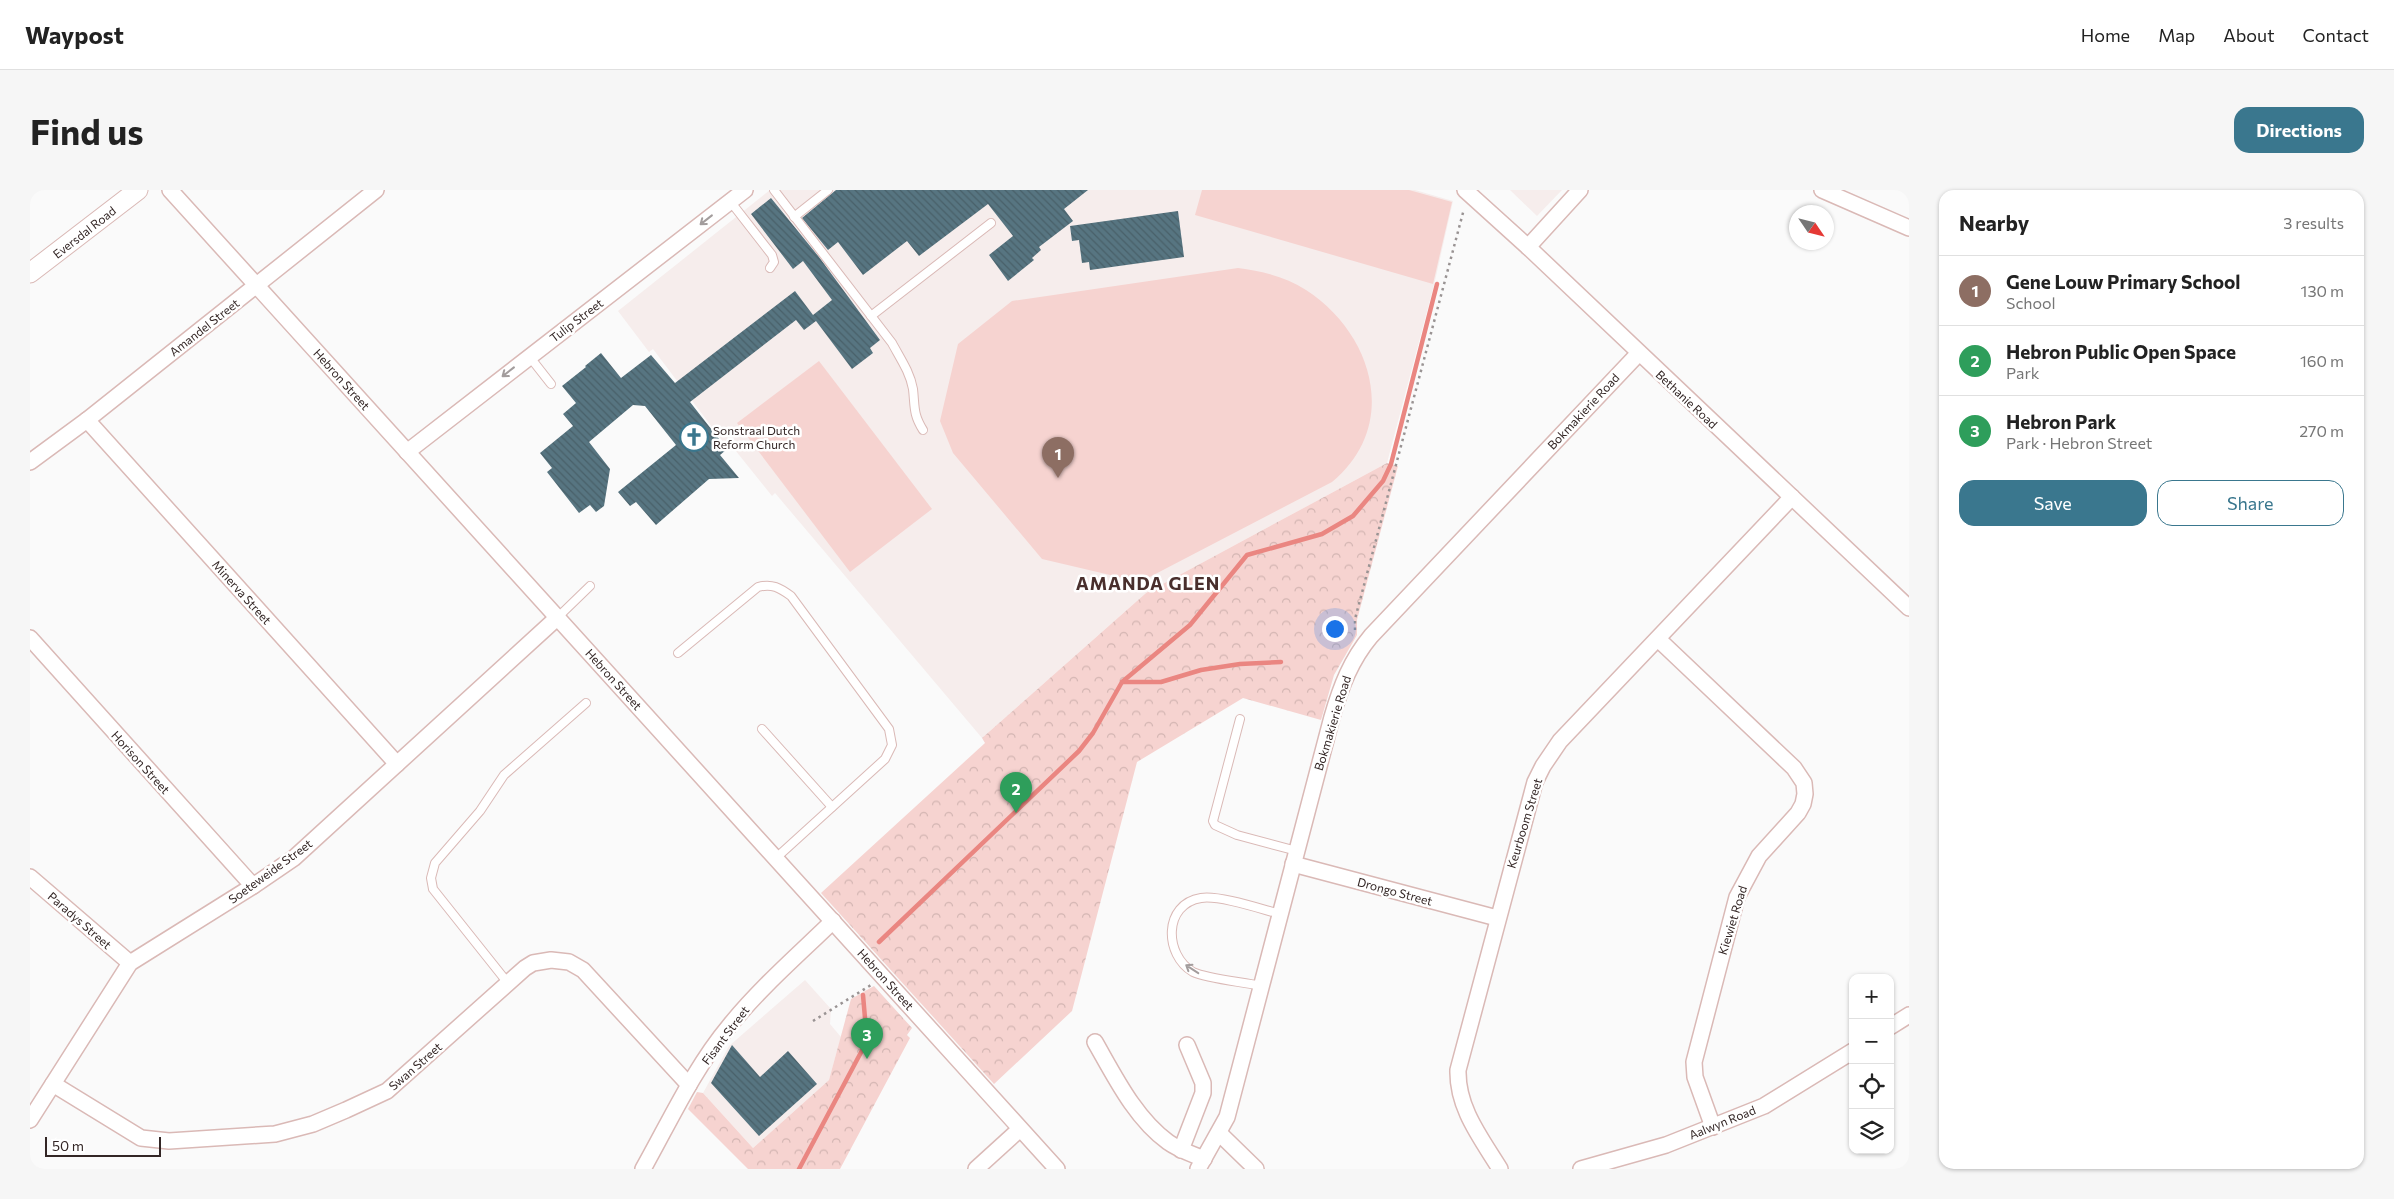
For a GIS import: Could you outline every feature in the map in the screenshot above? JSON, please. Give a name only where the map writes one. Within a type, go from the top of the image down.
[{"type":"street","name":"Eversdal Road","points":[[30,273],[138,190]]},
{"type":"street","name":"Hebron Street","points":[[170,190],[1057,1169]]},
{"type":"street","name":"Amandel Street","points":[[30,462],[87,420],[376,190]]},
{"type":"street","name":"Tulip Street","points":[[408,452],[529,356],[745,190]]},
{"type":"street","points":[[1528,247],[1580,190]]},
{"type":"street","points":[[1822,190],[1909,228]]},
{"type":"street","name":"Bethanie Road","points":[[1471,192],[1909,608]]},
{"type":"street","name":"Bokmakierie Road","points":[[1201,1164],[1227,1117],[1339,691],[1346,675],[1363,646],[1639,353]]},
{"type":"street","name":"Minerva Street","points":[[87,420],[397,764]]},
{"type":"street","name":"Keurboom Street","points":[[1500,1169],[1464,1108],[1458,1080],[1460,1061],[1528,802],[1543,766],[1560,741],[1792,497]]},
{"type":"street","name":"Soeteweide Street","points":[[30,1120],[130,963],[294,858],[558,617]]},
{"type":"street","name":"Horison Street","points":[[30,638],[253,886]]},
{"type":"street","name":"Kiewiet Road","points":[[1658,639],[1794,768],[1801,778],[1805,789],[1801,809],[1759,856],[1737,897],[1694,1062],[1695,1078],[1713,1127]]},
{"type":"street","name":"Drongo Street","points":[[1295,857],[1497,918]]},
{"type":"street","name":"Paradys Street","points":[[30,877],[130,963]]},
{"type":"street","name":"Fisant Street","points":[[642,1169],[689,1085],[728,1026],[833,921]]},
{"type":"street","name":"Swan Street","points":[[53,1084],[131,1133],[154,1141],[275,1134],[313,1124],[387,1091],[507,982],[525,968],[542,961],[560,960],[576,965],[589,975],[689,1085]]},
{"type":"street","points":[[1894,1024],[1909,1015]]},
{"type":"street","points":[[1094,1042],[1130,1102],[1161,1137],[1201,1164]]},
{"type":"street","points":[[1181,1150],[1203,1093],[1203,1083],[1187,1045]]},
{"type":"street","name":"Aalwyn Road","points":[[1581,1169],[1666,1145],[1713,1127],[1774,1100],[1849,1053]]},
{"type":"street","points":[[976,1169],[1020,1129]]},
{"type":"street","points":[[1219,1133],[1256,1169]]},
{"type":"lane","points":[[774,190],[892,343],[906,366],[913,388],[915,418],[923,430]]},
{"type":"lane","points":[[794,217],[828,190]]},
{"type":"lane","points":[[730,201],[772,255],[774,262],[770,268]]},
{"type":"lane","points":[[871,316],[991,223]]},
{"type":"lane","points":[[529,356],[551,384]]},
{"type":"lane","points":[[678,653],[758,587],[767,584],[774,586],[791,596],[888,729],[892,738],[890,752],[885,760],[776,858]]},
{"type":"lane","points":[[558,617],[590,586]]},
{"type":"lane","points":[[507,982],[433,889],[432,872],[435,863],[480,811],[500,780],[586,703]]},
{"type":"lane","points":[[1240,719],[1213,821],[1215,825],[1237,835],[1295,857]]},
{"type":"lane","points":[[762,729],[832,807]]},
{"type":"lane","points":[[1261,986],[1199,974],[1187,967],[1177,956],[1172,942],[1174,921],[1187,904],[1206,898],[1280,914]]},
{"type":"path","points":[[1363,646],[1356,638],[1355,619],[1471,192]]},
{"type":"path","points":[[812,1021],[874,983]]},
{"type":"shaded area","points":[[770,190],[1415,190],[1453,201],[1434,285],[1387,463],[1146,593],[982,738],[775,493],[772,496],[727,440],[724,443],[653,349],[649,352],[618,311]]},
{"type":"shaded area","points":[[1510,190],[1562,190],[1537,216]]},
{"type":"shaded area","points":[[805,980],[831,1009],[830,1024],[841,1037],[829,1080],[753,1148],[703,1093],[729,1046]]},
{"type":"green space","points":[[1202,190],[1409,190],[1452,202],[1433,284],[1195,215]]},
{"type":"green space","points":[[1238,268],[1274,275],[1298,285],[1329,309],[1348,331],[1362,355],[1370,382],[1372,408],[1366,435],[1353,459],[1332,482],[1140,582],[1042,559],[953,453],[940,421],[958,344],[1012,301]]},
{"type":"green space","points":[[819,361],[932,509],[850,572],[737,423]]},
{"type":"green space","points":[[1387,463],[1398,466],[1357,620],[1357,635],[1334,675],[1321,720],[1243,698],[1137,762],[1072,1011],[994,1084],[821,893],[985,743],[982,738],[1146,593]]},
{"type":"green space","points":[[874,986],[912,1028],[907,1035],[910,1038],[840,1169],[748,1169],[688,1109],[697,1092],[703,1093],[753,1148],[829,1080],[851,999]]},
{"type":"building","points":[[836,190],[1088,190],[1064,209],[1073,221],[1039,247],[1041,250],[1032,258],[1034,260],[1008,281],[989,255],[1013,236],[988,204],[919,256],[907,241],[863,275],[838,242],[828,250],[802,218]]},
{"type":"building","name":"Sonstraal Dutch Reform Church","points":[[771,198],[819,257],[880,340],[870,348],[873,353],[852,369],[816,321],[804,330],[796,320],[690,402],[719,439],[726,450],[720,455],[739,478],[709,479],[656,525],[636,502],[630,506],[618,492],[676,445],[645,406],[633,405],[589,442],[610,469],[604,506],[596,512],[590,505],[579,513],[547,472],[552,468],[540,453],[573,426],[563,414],[576,403],[562,386],[585,366],[601,353],[621,378],[651,355],[675,383],[795,291],[813,315],[832,300],[803,261],[793,269],[751,214]]},
{"type":"building","points":[[1178,211],[1184,257],[1090,270],[1089,262],[1082,263],[1079,240],[1072,241],[1070,226]]},
{"type":"building","points":[[732,1045],[760,1077],[788,1051],[817,1084],[759,1136],[711,1083]]},
{"type":"waterway","points":[[879,942],[1079,751],[1093,733],[1122,682],[1190,625],[1247,555],[1322,534],[1353,516],[1383,481],[1391,464],[1437,284]]},
{"type":"waterway","points":[[1122,682],[1161,682],[1201,670],[1240,664],[1281,662]]},
{"type":"waterway","points":[[799,1169],[867,1041],[863,995]]},
{"type":"place","name":"Sonstraal Dutch Reform Church","points":[[694,437]]},
{"type":"place","name":"Gene Louw Primary School","points":[[1058,478]]},
{"type":"place","name":"Hebron Public Open Space","points":[[1016,813]]},
{"type":"place","name":"Hebron Park","points":[[867,1059]]},
{"type":"district","name":"AMANDA GLEN","points":[[1148,583]]}]
